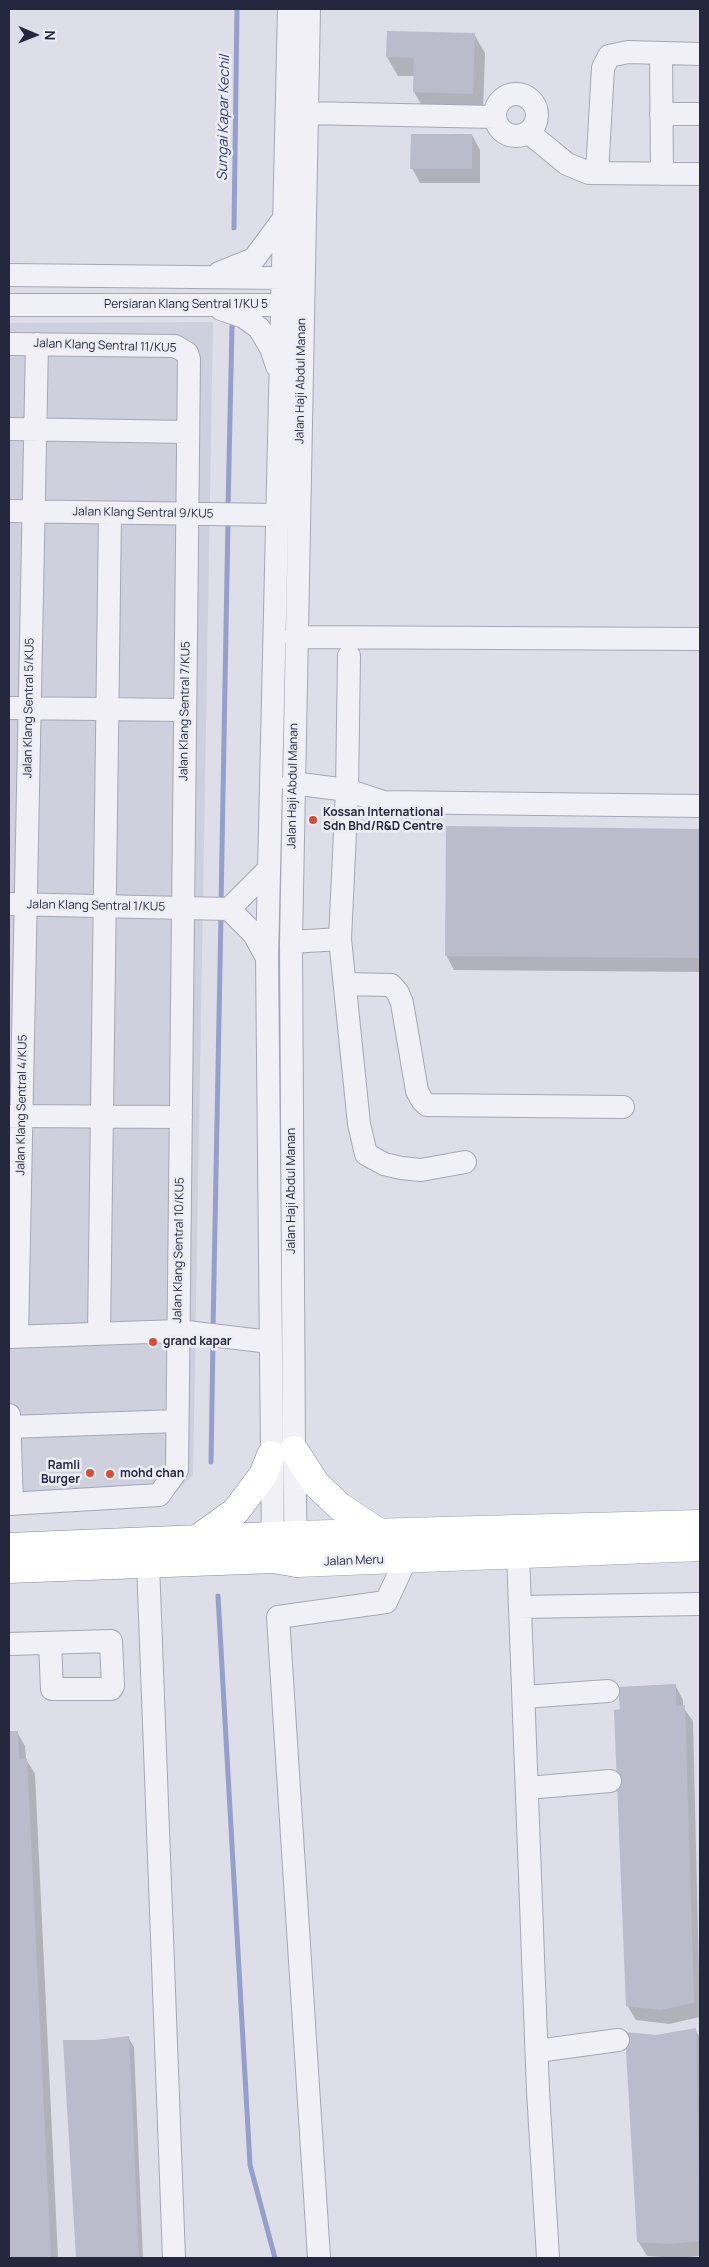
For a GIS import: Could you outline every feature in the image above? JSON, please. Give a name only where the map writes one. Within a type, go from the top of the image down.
[{"type":"main road","points":[[197,1539],[236,1511],[283,1452],[339,1506],[378,1532]]},
{"type":"main road","name":"Jalan Meru","points":[[9,1569],[148,1563],[285,1548],[378,1532],[700,1524]]},
{"type":"main road","name":"Jalan Meru","points":[[9,1547],[197,1539],[406,1559],[700,1547]]},
{"type":"street","name":"Jalan Haji Abdul Manan","points":[[283,1452],[270,1342],[267,957],[285,216],[288,9]]},
{"type":"street","name":"Jalan Haji Abdul Manan","points":[[285,1548],[283,1452],[292,783],[308,9]]},
{"type":"street","points":[[598,173],[603,68],[609,56],[617,53],[700,54]]},
{"type":"street","points":[[661,53],[662,174]]},
{"type":"street","points":[[517,93],[524,95],[535,105],[537,112],[533,126],[522,135],[508,134],[501,130],[495,117],[498,103],[503,98],[517,93]]},
{"type":"street","points":[[306,113],[495,117]]},
{"type":"street","points":[[661,114],[700,114]]},
{"type":"street","points":[[528,132],[567,164],[580,170],[598,173],[700,174]]},
{"type":"street","points":[[206,277],[242,266],[254,259],[285,216]]},
{"type":"street","points":[[9,274],[282,278],[302,294]]},
{"type":"street","name":"Persiaran Klang Sentral 1/KU 5","points":[[9,305],[282,305],[302,294]]},
{"type":"street","points":[[209,304],[244,317],[259,328],[271,348],[280,377]]},
{"type":"street","name":"Jalan Klang Sentral 11/KU5","points":[[9,344],[175,346],[182,348],[187,353],[189,359],[187,514]]},
{"type":"street","name":"Jalan Klang Sentral 5/KU5","points":[[17,904],[19,708],[34,512],[37,344]]},
{"type":"street","points":[[9,429],[188,432]]},
{"type":"street","name":"Jalan Klang Sentral 9/KU5","points":[[9,511],[277,515]]},
{"type":"street","points":[[99,1334],[110,513]]},
{"type":"street","name":"Jalan Klang Sentral 7/KU5","points":[[183,908],[187,514]]},
{"type":"street","points":[[295,637],[700,639]]},
{"type":"street","points":[[349,656],[347,790],[340,939],[359,1124],[366,1154],[374,1159],[401,1168],[421,1170],[466,1162]]},
{"type":"street","points":[[19,708],[186,710]]},
{"type":"street","points":[[292,783],[347,790],[383,802],[700,806]]},
{"type":"street","points":[[267,957],[254,934],[229,909],[268,870]]},
{"type":"street","name":"Jalan Klang Sentral 1/KU5","points":[[17,904],[229,909]]},
{"type":"street","name":"Jalan Klang Sentral 4/KU5","points":[[13,1336],[17,904]]},
{"type":"street","name":"Jalan Klang Sentral 10/KU5","points":[[10,1504],[159,1495],[177,1470],[183,908]]},
{"type":"street","points":[[291,942],[340,939]]},
{"type":"street","points":[[345,984],[391,985],[398,993],[402,1003],[417,1091],[427,1105],[623,1106]]},
{"type":"street","points":[[15,1116],[181,1117]]},
{"type":"street","points":[[13,1336],[178,1331],[270,1342]]},
{"type":"street","points":[[9,1415],[10,1504]]},
{"type":"street","points":[[9,1427],[177,1421]]},
{"type":"street","points":[[518,1554],[537,2051],[548,2258]]},
{"type":"street","points":[[319,2258],[278,1617],[386,1602],[406,1559]]},
{"type":"street","points":[[148,1563],[174,2258]]},
{"type":"street","points":[[520,1607],[700,1604]]},
{"type":"street","points":[[9,1644],[50,1643]]},
{"type":"street","points":[[524,1697],[608,1691]]},
{"type":"street","points":[[527,1788],[610,1781]]},
{"type":"street","points":[[537,2051],[618,2040]]},
{"type":"shaded area","points":[[213,322],[193,1475],[163,1505],[9,1511],[9,323]]},
{"type":"building","points":[[387,31],[475,33],[473,94],[413,92],[414,58],[386,57]]},
{"type":"building","points":[[411,134],[472,134],[472,169],[410,169]]},
{"type":"building","points":[[446,826],[700,829],[700,958],[445,956]]},
{"type":"building","points":[[676,1684],[676,1706],[685,1705],[694,2003],[660,2010],[626,2006],[614,1710],[620,1709],[618,1687]]},
{"type":"building","points":[[9,1731],[18,1731],[19,1759],[27,1758],[51,2258],[9,2258]]},
{"type":"building","points":[[696,2028],[700,2241],[669,2244],[637,2242],[625,2032],[656,2035]]},
{"type":"building","points":[[129,2036],[139,2258],[76,2258],[63,2040],[96,2040]]},
{"type":"waterway","name":"Sungai Kapar Kechil","points":[[234,228],[237,9]]},
{"type":"waterway","points":[[228,509],[232,326]]},
{"type":"waterway","points":[[221,904],[228,520]]},
{"type":"waterway","points":[[213,1329],[221,915]]},
{"type":"waterway","points":[[211,1462],[213,1340]]},
{"type":"waterway","points":[[218,1596],[250,2165],[275,2258]]},
{"type":"place","name":"Kossan International Sdn Bhd/R&D Centre","points":[[313,820]]},
{"type":"place","name":"grand kapar","points":[[153,1342]]},
{"type":"place","name":"Ramli Burger","points":[[90,1473]]},
{"type":"place","name":"mohd chan","points":[[110,1474]]}]
